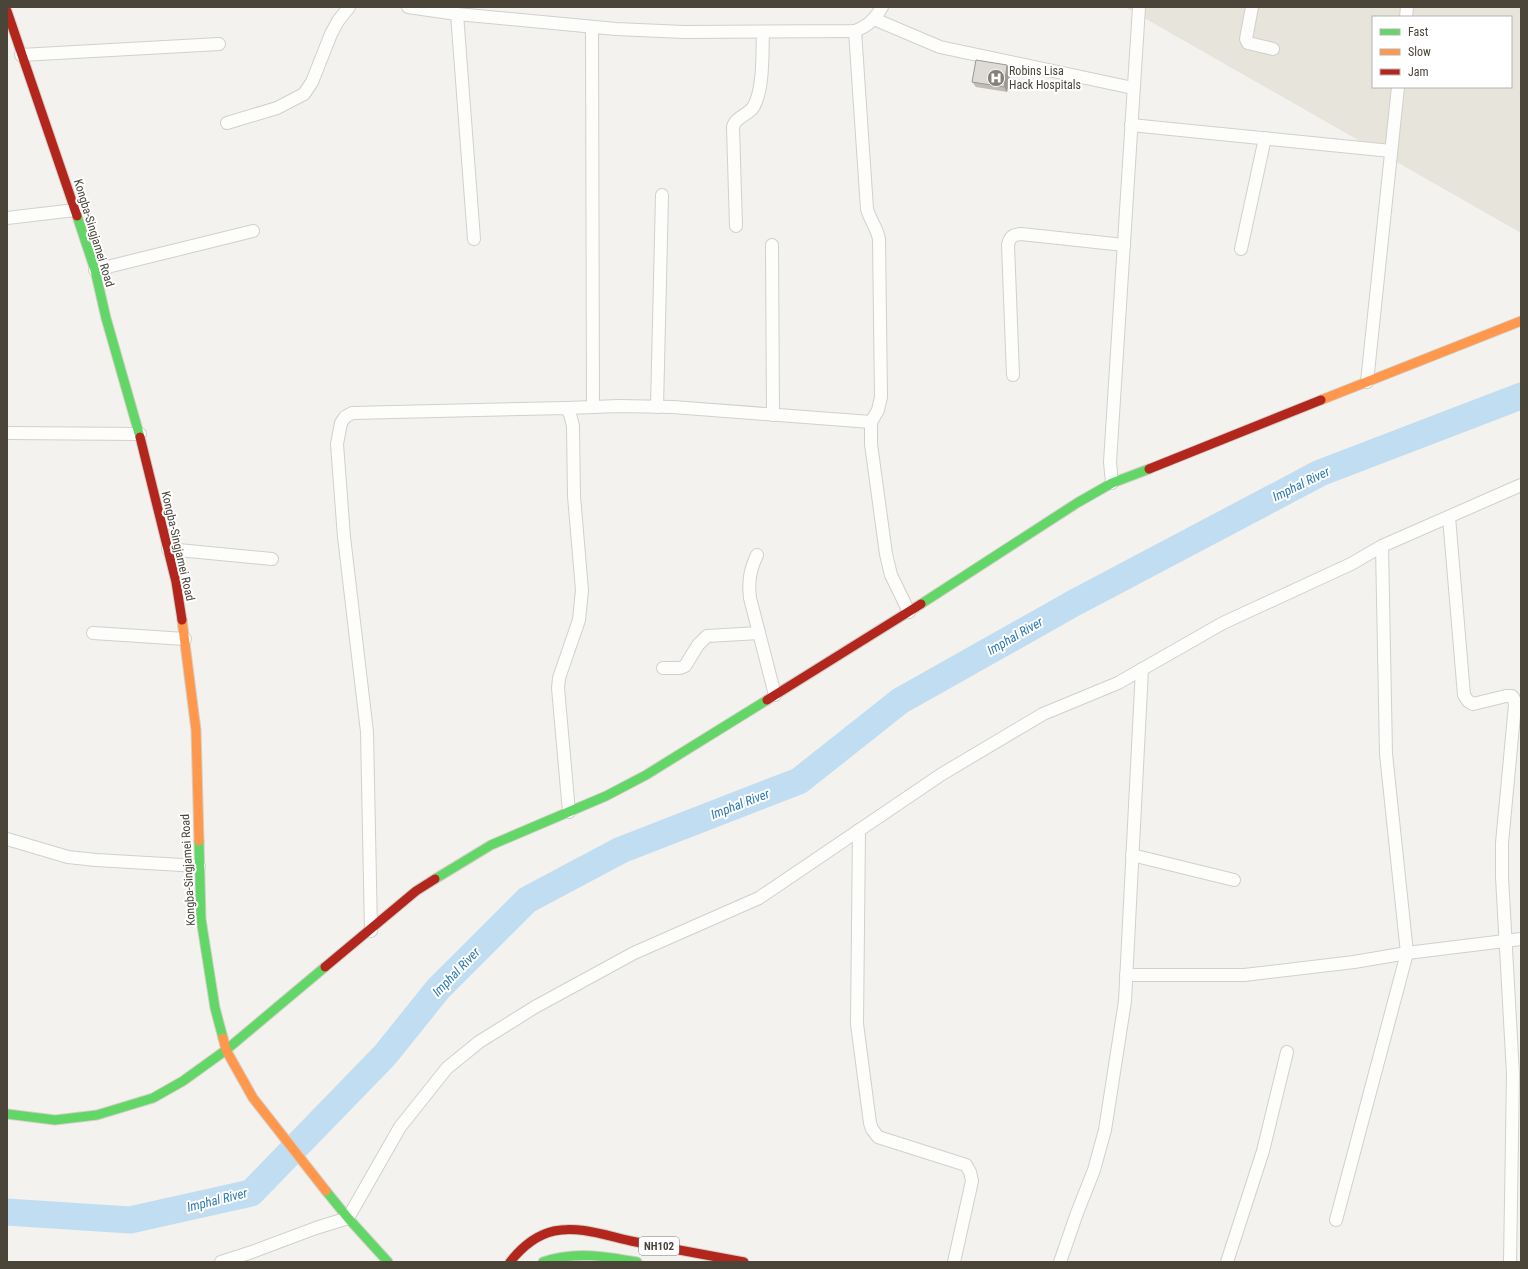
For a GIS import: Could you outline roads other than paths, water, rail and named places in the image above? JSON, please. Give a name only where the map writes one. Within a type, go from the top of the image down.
[{"type":"main road","name":"Kongba-Singjamei Road","points":[[8,18],[75,210],[94,270],[106,318],[140,434],[176,582],[185,639],[196,730],[201,919],[215,1008],[226,1050],[253,1098],[332,1200],[388,1262]]},
{"type":"main road","points":[[7,1114],[55,1120],[97,1115],[153,1098],[183,1081],[226,1050],[371,931],[416,891],[491,845],[606,796],[646,775],[909,612],[1112,483],[1521,321]]},
{"type":"main road","name":"NH102","points":[[510,1262],[527,1245],[542,1235],[556,1231],[574,1231],[600,1235],[736,1261]]},
{"type":"main road","name":"NH102","points":[[543,1262],[554,1257],[580,1254],[637,1262]]},
{"type":"street","points":[[227,123],[277,108],[304,94],[312,82],[331,34],[338,21],[349,7]]},
{"type":"street","points":[[408,7],[457,14],[592,27],[684,32],[855,31],[865,27],[874,19],[882,7]]},
{"type":"street","points":[[1112,483],[1110,462],[1139,7]]},
{"type":"street","points":[[1252,7],[1246,39],[1248,43],[1273,49]]},
{"type":"street","points":[[457,14],[474,239]]},
{"type":"street","points":[[874,19],[940,47],[1134,88]]},
{"type":"street","points":[[592,27],[593,407]]},
{"type":"street","points":[[855,31],[867,209],[879,239],[881,397],[878,410],[871,422],[871,444],[886,554],[891,576],[909,612]]},
{"type":"street","points":[[736,226],[733,127],[734,123],[754,107],[758,96],[761,77],[763,32]]},
{"type":"street","points":[[21,55],[219,44]]},
{"type":"street","points":[[1367,382],[1398,88]]},
{"type":"street","points":[[1131,124],[1391,151]]},
{"type":"street","points":[[1241,249],[1265,138]]},
{"type":"street","points":[[657,407],[662,195]]},
{"type":"street","points":[[7,218],[75,210]]},
{"type":"street","points":[[94,270],[254,232]]},
{"type":"street","points":[[1013,375],[1009,239],[1013,235],[1020,234],[1124,245]]},
{"type":"street","points":[[772,245],[774,415]]},
{"type":"street","points":[[371,931],[367,732],[344,537],[337,444],[341,424],[345,417],[352,413],[359,412],[657,407],[871,422]]},
{"type":"street","points":[[566,408],[570,414],[573,426],[574,496],[582,590],[579,620],[559,678],[558,688],[569,812]]},
{"type":"street","points":[[7,433],[140,434]]},
{"type":"street","points":[[221,1262],[348,1218],[400,1127],[447,1068],[479,1042],[535,1007],[634,953],[759,898],[942,774],[1043,714],[1118,683],[1223,623],[1351,564],[1382,546],[1521,485]]},
{"type":"street","points":[[1449,517],[1464,695],[1468,701],[1473,704],[1506,696],[1512,696],[1515,705],[1502,843],[1502,877],[1506,941],[1517,1075],[1510,1262]]},
{"type":"street","points":[[1336,1220],[1407,953],[1386,754],[1382,546]]},
{"type":"street","points":[[168,549],[272,559]]},
{"type":"street","points":[[757,555],[751,569],[749,584],[750,598],[776,694]]},
{"type":"street","points":[[93,633],[185,639]]},
{"type":"street","points":[[663,668],[680,668],[685,666],[698,645],[707,636],[759,633]]},
{"type":"street","points":[[1060,1262],[1094,1170],[1105,1130],[1125,1001],[1142,669]]},
{"type":"street","points":[[859,830],[857,1024],[870,1123],[872,1129],[878,1137],[966,1165],[968,1168],[972,1181],[954,1262]]},
{"type":"street","points":[[7,839],[68,857],[116,862],[199,866]]},
{"type":"street","points":[[1132,855],[1234,880]]},
{"type":"street","points":[[1126,975],[1244,975],[1354,962],[1407,953],[1521,940]]},
{"type":"street","points":[[1226,1262],[1263,1150],[1287,1052]]},
{"type":"waterway","name":"Imphal River","points":[[7,1212],[130,1220],[251,1193],[385,1055],[438,989],[527,900],[621,850],[799,781],[900,701],[1074,603],[1320,473],[1521,396]]},
{"type":"place","name":"Robins Lisa Hack Hospitals","points":[[996,78]]}]
